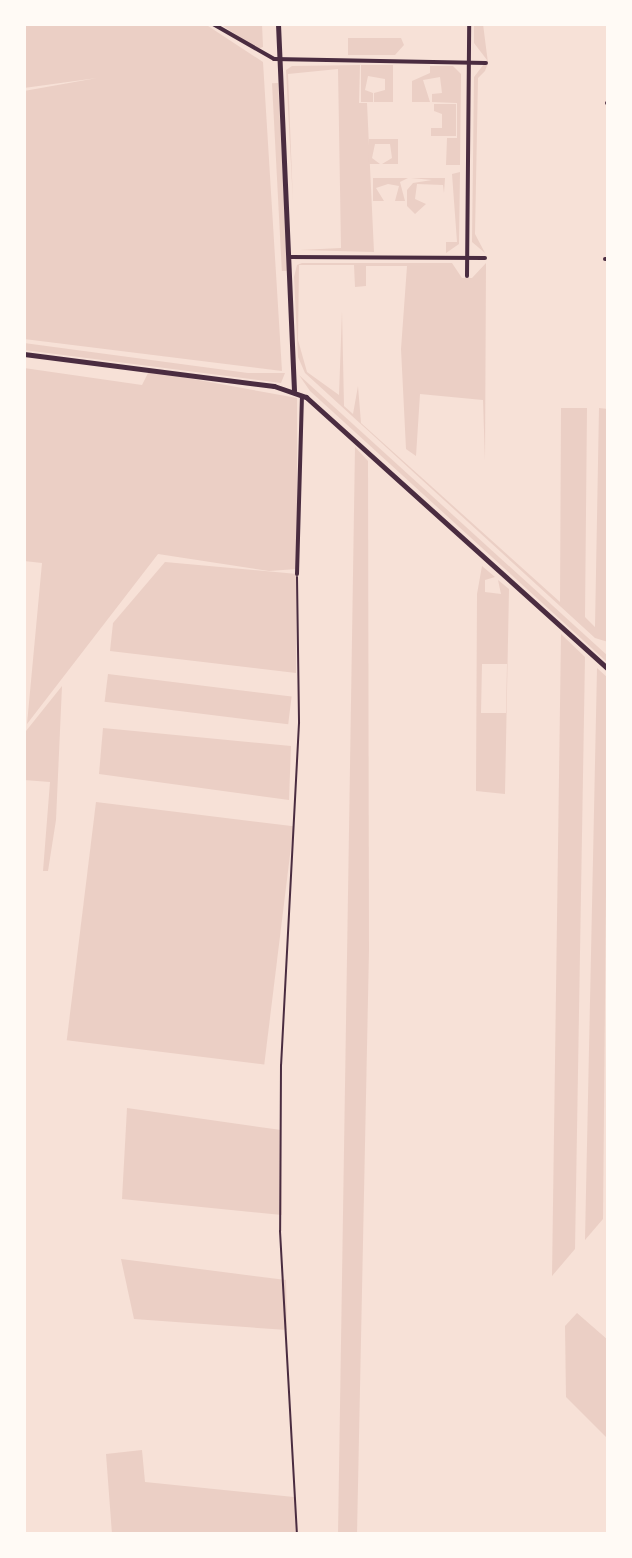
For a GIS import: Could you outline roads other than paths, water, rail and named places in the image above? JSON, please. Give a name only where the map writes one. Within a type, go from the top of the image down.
[{"type":"street","points":[[213,24],[260,55],[280,59],[486,63]]},
{"type":"street","points":[[278,24],[294,391]]},
{"type":"street","points":[[467,276],[469,24]]},
{"type":"street","points":[[290,257],[485,258]]},
{"type":"street","points":[[24,354],[294,391],[302,395],[326,410],[608,669]]},
{"type":"street","points":[[297,574],[302,395]]},
{"type":"lane","points":[[297,574],[299,723],[281,1065],[280,1231],[297,1534]]}]
